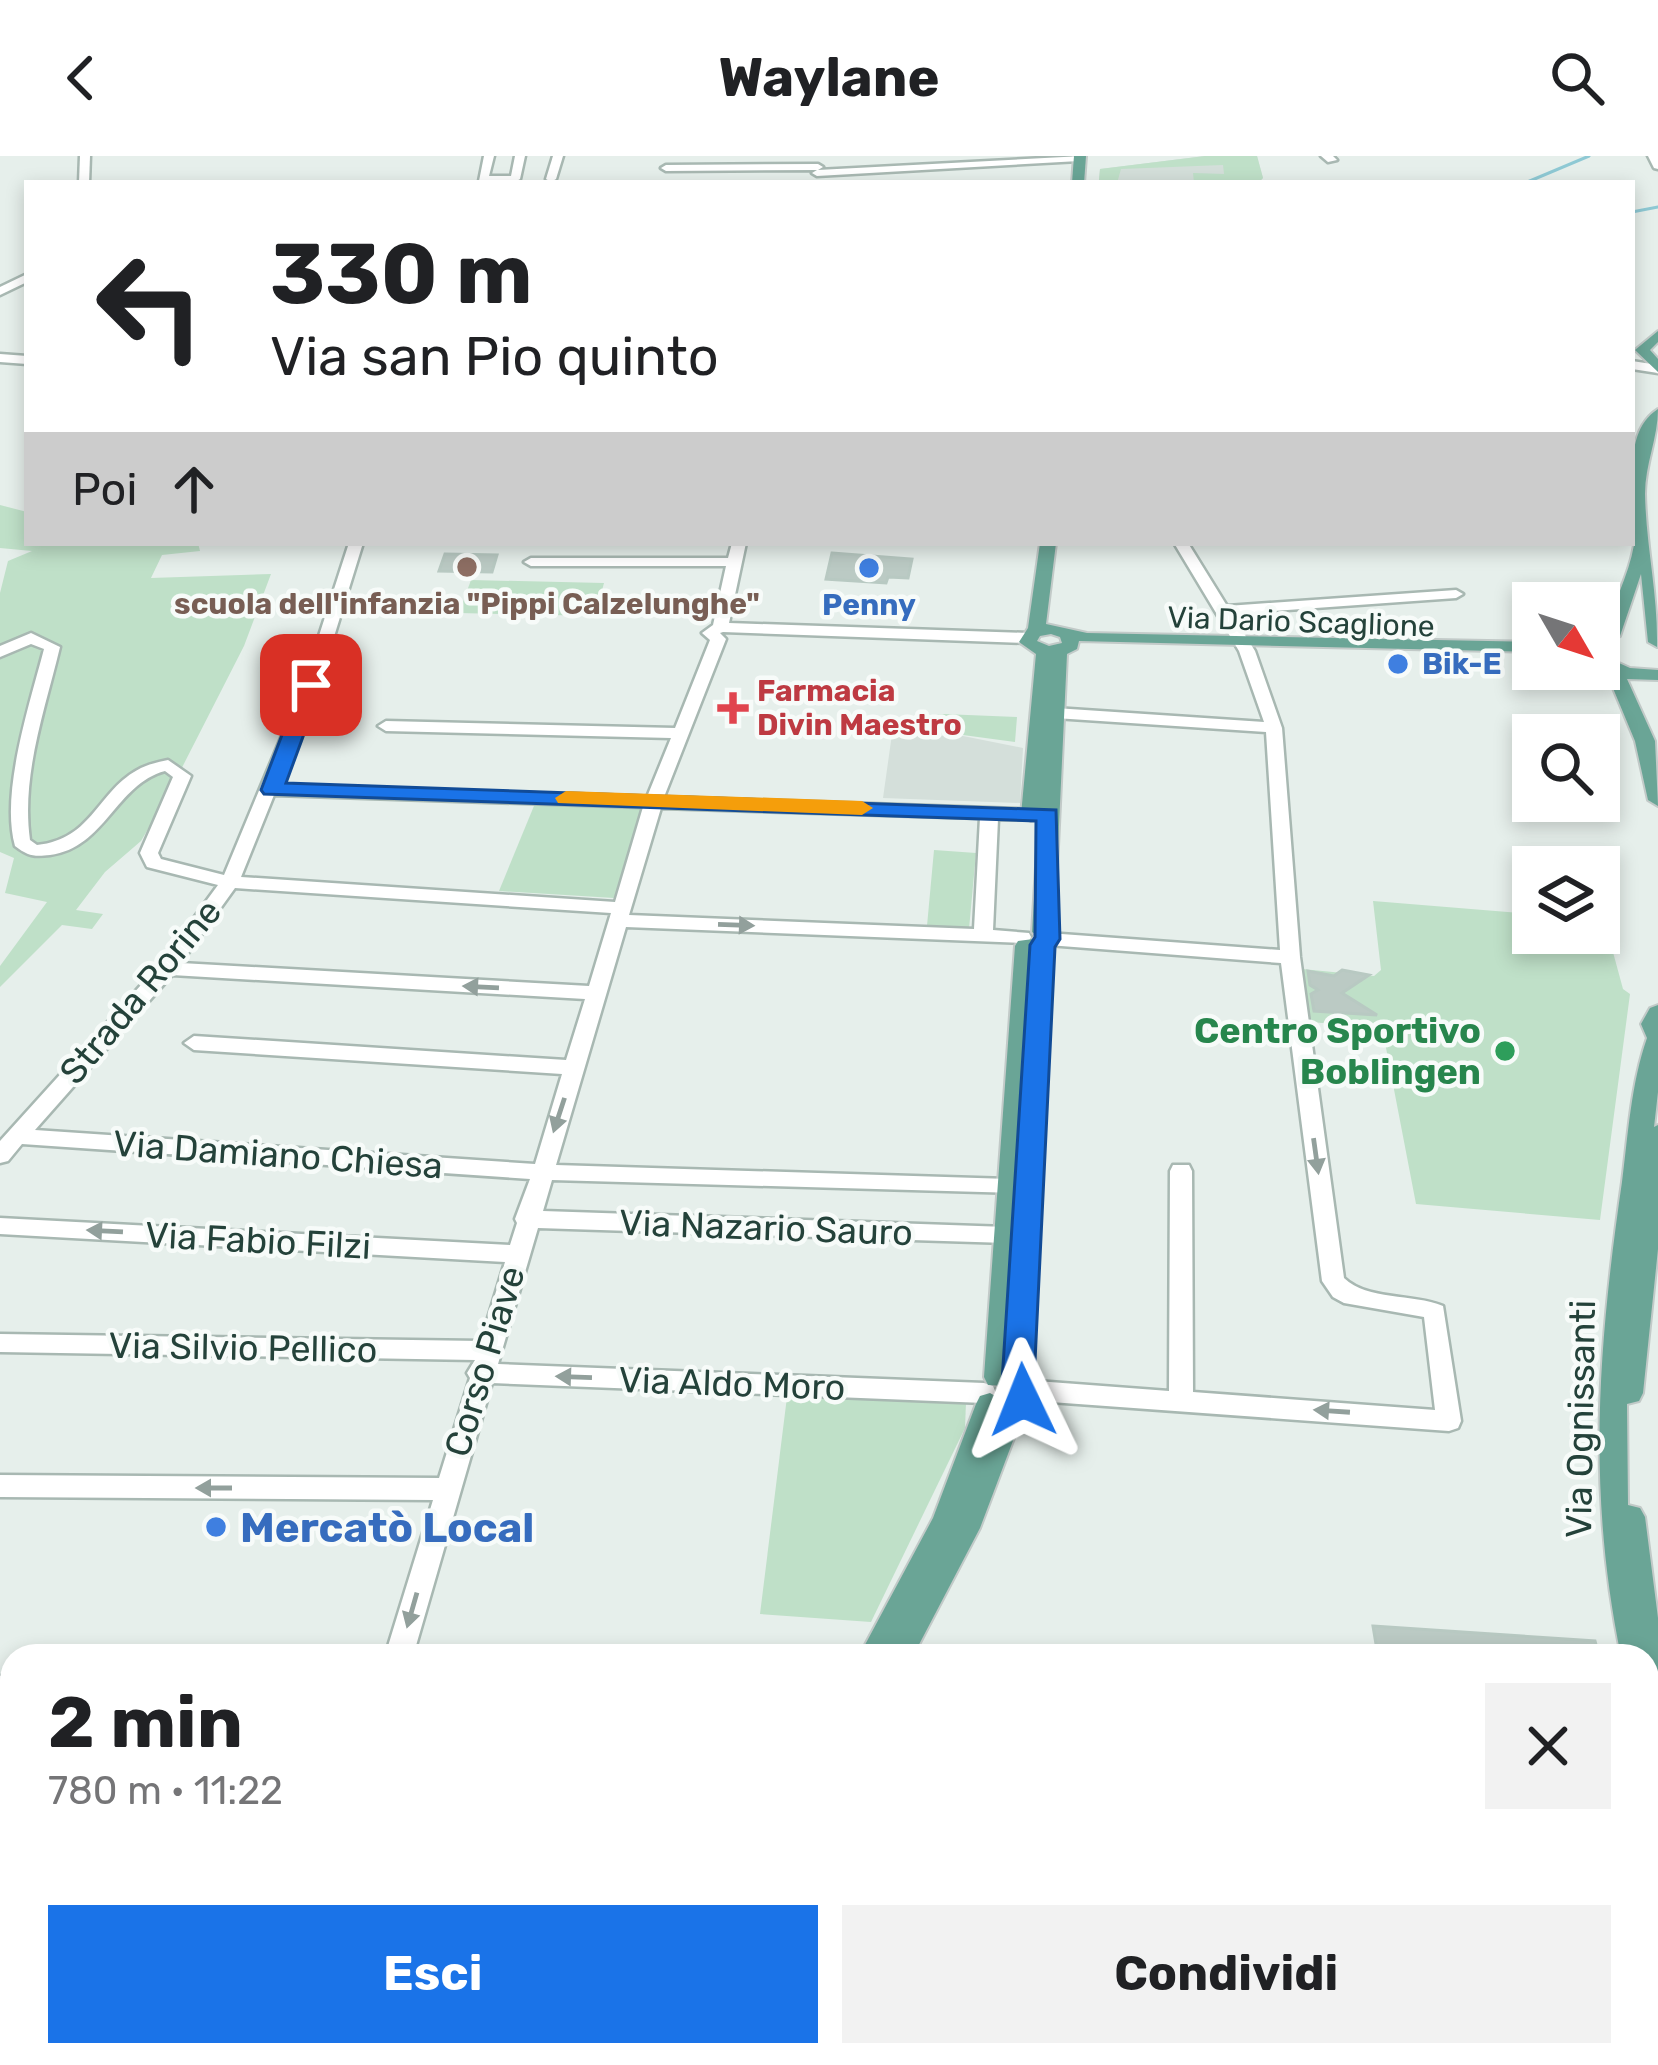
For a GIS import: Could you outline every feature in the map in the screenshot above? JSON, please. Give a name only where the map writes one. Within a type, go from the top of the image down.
[{"type":"main road","points":[[1658,335],[1635,359],[1658,369]]},
{"type":"main road","points":[[1620,640],[1657,642],[1637,482],[1641,450],[1658,412]]},
{"type":"main road","points":[[1620,600],[1642,543]]},
{"type":"main road","points":[[903,1644],[964,1528],[1004,1392],[1035,938],[1049,641],[1048,546]]},
{"type":"main road","points":[[1040,814],[1055,713],[1049,641],[1061,546]]},
{"type":"main road","name":"Via Dario Scaglione","points":[[1049,641],[1512,658]]},
{"type":"main road","name":"Via Dario Scaglione","points":[[1244,646],[1512,647]]},
{"type":"main road","points":[[1620,668],[1658,676]]},
{"type":"main road","points":[[1618,690],[1645,741],[1658,800]]},
{"type":"main road","points":[[881,1644],[946,1522],[1004,1392],[1009,1187],[1035,938]]},
{"type":"main road","name":"Via Ognissanti","points":[[1635,1644],[1617,1552],[1614,1343],[1649,1070],[1658,1038],[1652,1024],[1658,1013]]},
{"type":"main road","name":"Via Ognissanti","points":[[1652,1644],[1642,1613],[1630,1522],[1629,1381],[1658,1134]]},
{"type":"street","points":[[489,156],[483,179],[515,179],[520,156]]},
{"type":"street","points":[[551,179],[558,156]]},
{"type":"street","points":[[1653,156],[1658,166]]},
{"type":"street","points":[[666,168],[818,170],[1075,157]]},
{"type":"street","name":"Strada Rorine","points":[[0,1155],[166,968],[230,882],[272,790],[355,546]]},
{"type":"street","name":"Corso Piave","points":[[402,1644],[654,801],[726,633],[739,546]]},
{"type":"street","points":[[0,652],[23,639],[45,640],[52,646],[17,811],[21,842],[44,851],[76,843],[141,773],[175,766],[182,776],[150,845],[152,863],[230,882],[620,917],[1035,938],[1290,957],[1274,728],[1227,610],[1183,546]]},
{"type":"street","points":[[531,562],[734,562]]},
{"type":"street","points":[[1227,610],[1456,594]]},
{"type":"street","name":"Via Dario Scaglione","points":[[726,633],[1049,641]]},
{"type":"street","points":[[1055,713],[1274,728]]},
{"type":"street","points":[[386,726],[680,733]]},
{"type":"street","points":[[272,790],[1040,814]]},
{"type":"street","points":[[983,936],[989,813]]},
{"type":"street","name":"Via Aldo Moro","points":[[483,1362],[1181,1400],[1449,1420],[1441,1322],[1435,1312],[1424,1306],[1344,1294],[1333,1281],[1290,957]]},
{"type":"street","points":[[166,968],[598,993]]},
{"type":"street","points":[[194,1043],[574,1068]]},
{"type":"street","name":"Via Damiano Chiesa","points":[[16,1136],[540,1172],[1009,1187]]},
{"type":"street","points":[[1181,1171],[1181,1400]]},
{"type":"street","name":"Via Nazario Sauro","points":[[526,1219],[1007,1234]]},
{"type":"street","name":"Via Fabio Filzi","points":[[0,1226],[516,1254]]},
{"type":"street","name":"Via Silvio Pellico","points":[[0,1342],[483,1362]]},
{"type":"street","points":[[0,1486],[446,1489]]},
{"type":"shaded area","points":[[1205,156],[1257,156],[1263,178],[1099,180],[1100,169]]},
{"type":"shaded area","points":[[948,733],[1023,748],[1020,803],[883,798],[892,734],[940,737]]},
{"type":"green space","points":[[1205,156],[1257,156],[1263,178],[1194,180],[1193,173],[1224,174],[1223,165],[1121,169],[1118,180],[1099,180],[1100,169]]},
{"type":"green space","points":[[0,505],[24,511],[24,546],[199,546],[200,551],[162,555],[151,578],[271,574],[244,646],[168,795],[141,841],[105,872],[76,910],[103,914],[92,929],[62,925],[0,987],[0,966],[47,902],[5,893],[14,858],[0,852],[0,593],[8,561],[32,551],[0,548]]},
{"type":"green space","points":[[471,580],[604,583],[595,616],[459,613]]},
{"type":"green space","points":[[925,717],[1017,717],[1015,742],[948,733],[915,736]]},
{"type":"green space","points":[[536,801],[645,804],[614,898],[499,891]]},
{"type":"green space","points":[[934,850],[976,853],[969,929],[927,926]]},
{"type":"green space","name":"Centro Sportivo Boblingen","points":[[1373,901],[1512,912],[1512,954],[1614,954],[1623,989],[1630,994],[1600,1220],[1416,1204],[1382,1027],[1308,1022],[1302,969],[1374,976],[1381,970]]},
{"type":"green space","points":[[788,1389],[966,1402],[965,1428],[871,1622],[760,1614]]},
{"type":"building","name":"Penny","points":[[832,553],[912,559],[908,578],[888,577],[886,583],[826,579]]},
{"type":"building","name":"scuola dell'infanzia \"Pippi Calzelunghe\"","points":[[445,554],[497,555],[492,572],[439,571]]},
{"type":"building","points":[[1342,970],[1369,975],[1342,993],[1377,1015],[1314,1011],[1311,994],[1318,990],[1310,985],[1308,971],[1334,976]]},
{"type":"building","points":[[1373,1626],[1596,1644],[1376,1644]]},
{"type":"waterway","points":[[1532,180],[1589,156]]},
{"type":"waterway","points":[[1635,211],[1658,207]]},
{"type":"slow traffic","points":[[566,798],[862,808]]},
{"type":"place","name":"scuola dell'infanzia \"Pippi Calzelunghe\"","points":[[467,567]]},
{"type":"place","name":"Penny","points":[[869,568]]},
{"type":"place","name":"Bik-E","points":[[1398,664]]},
{"type":"place","name":"Farmacia Divin Maestro","points":[[733,708]]},
{"type":"place","name":"Centro Sportivo Boblingen","points":[[1505,1051]]},
{"type":"place","name":"Mercatò Local","points":[[216,1527]]},
{"type":"route","points":[[311,685],[272,790],[1048,815],[1043,932],[1048,939],[1042,945],[1018,1382],[1023,1400]]}]
